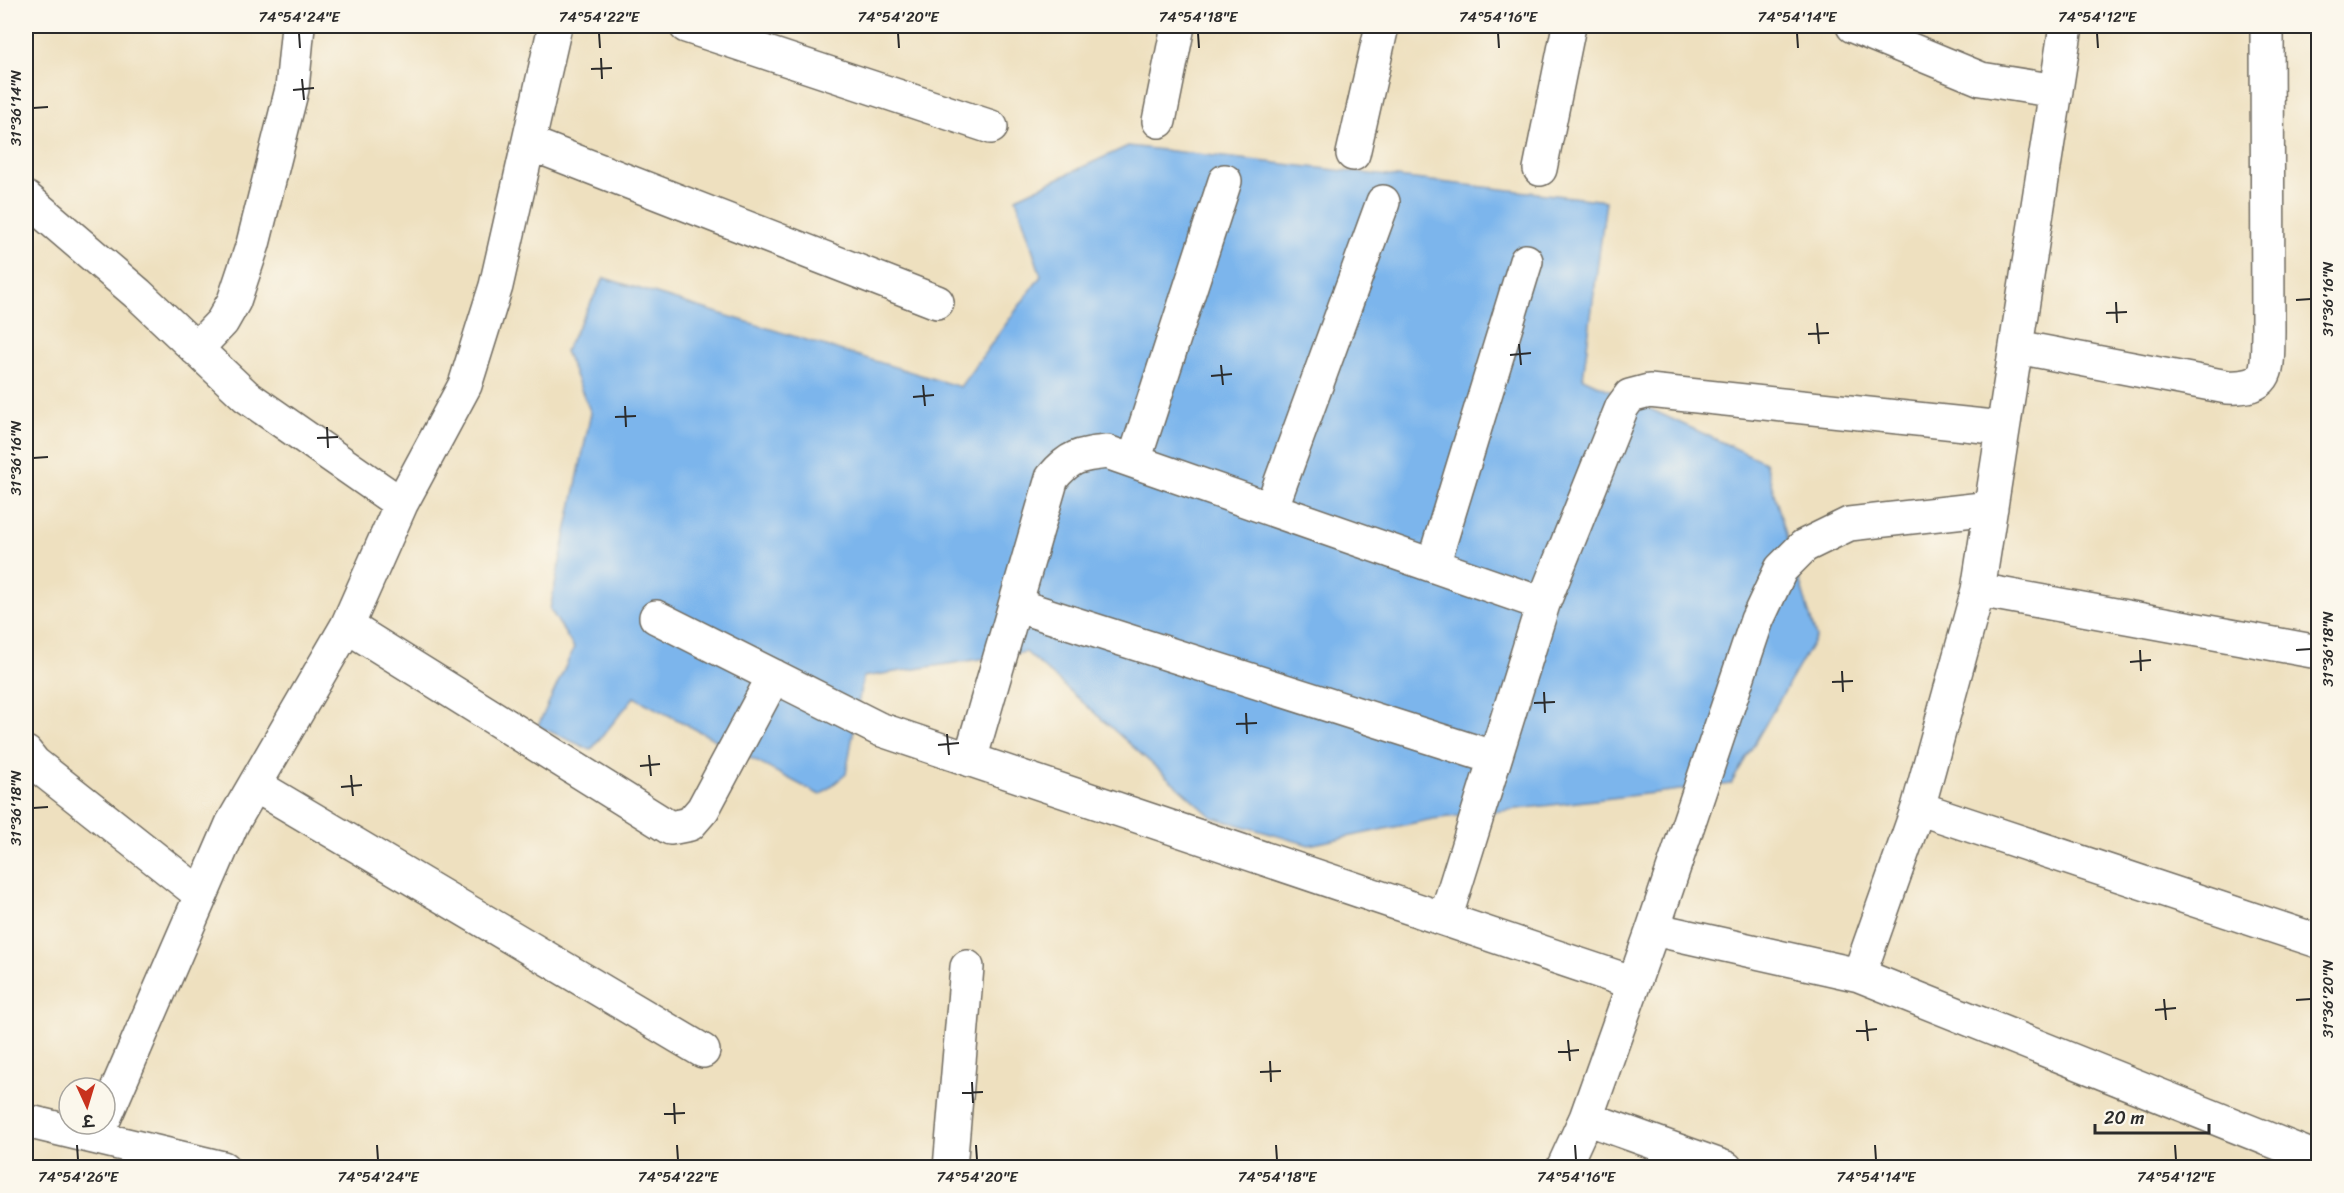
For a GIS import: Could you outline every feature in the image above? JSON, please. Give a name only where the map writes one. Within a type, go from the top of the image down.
[{"type":"street","points":[[196,350],[222,322],[234,301],[253,244],[292,89],[298,26]]},
{"type":"street","points":[[117,1090],[232,824],[348,626],[402,504],[465,385],[496,286],[555,26]]},
{"type":"street","points":[[686,26],[991,128]]},
{"type":"street","points":[[1159,121],[1178,26]]},
{"type":"street","points":[[1353,154],[1382,26]]},
{"type":"street","points":[[1540,169],[1569,26]]},
{"type":"street","points":[[1852,26],[1980,79],[2056,91]]},
{"type":"street","points":[[1859,975],[1918,808],[1978,590],[2066,26]]},
{"type":"street","points":[[2016,347],[2227,387],[2249,388],[2260,382],[2267,365],[2268,332],[2267,26]]},
{"type":"street","points":[[530,143],[938,302]]},
{"type":"street","points":[[1134,461],[1225,181]]},
{"type":"street","points":[[26,198],[138,294],[246,396],[402,504]]},
{"type":"street","points":[[1271,509],[1383,202]]},
{"type":"street","points":[[1433,565],[1526,261]]},
{"type":"street","points":[[1445,919],[1543,604],[1622,407],[1630,396],[1649,392],[2003,428]]},
{"type":"street","points":[[970,760],[1052,478],[1065,463],[1080,455],[1107,452],[1543,604]]},
{"type":"street","points":[[1563,1167],[1586,1118],[1634,983],[1757,620],[1781,569],[1804,546],[1849,524],[1991,508]]},
{"type":"street","points":[[1978,590],[2319,652]]},
{"type":"street","points":[[1015,605],[1495,758]]},
{"type":"street","points":[[656,616],[879,729],[1634,983]]},
{"type":"street","points":[[348,626],[670,828],[690,824],[703,809],[774,676]]},
{"type":"street","points":[[26,753],[34,763],[201,895]]},
{"type":"street","points":[[255,785],[704,1051]]},
{"type":"street","points":[[1918,808],[2319,941]]},
{"type":"street","points":[[1653,929],[1859,975],[2319,1159]]},
{"type":"street","points":[[950,1167],[967,967]]},
{"type":"street","points":[[1586,1118],[1726,1167]]},
{"type":"street","points":[[26,1121],[57,1123]]},
{"type":"street","points":[[117,1132],[223,1167]]},
{"type":"water","points":[[1128,146],[1606,201],[1583,378],[1765,462],[1816,637],[1731,784],[1433,819],[1309,845],[1212,817],[1026,652],[863,677],[846,774],[820,795],[634,697],[591,750],[538,726],[574,648],[550,609],[591,413],[565,351],[604,278],[960,387],[1041,276],[1016,198]]}]
